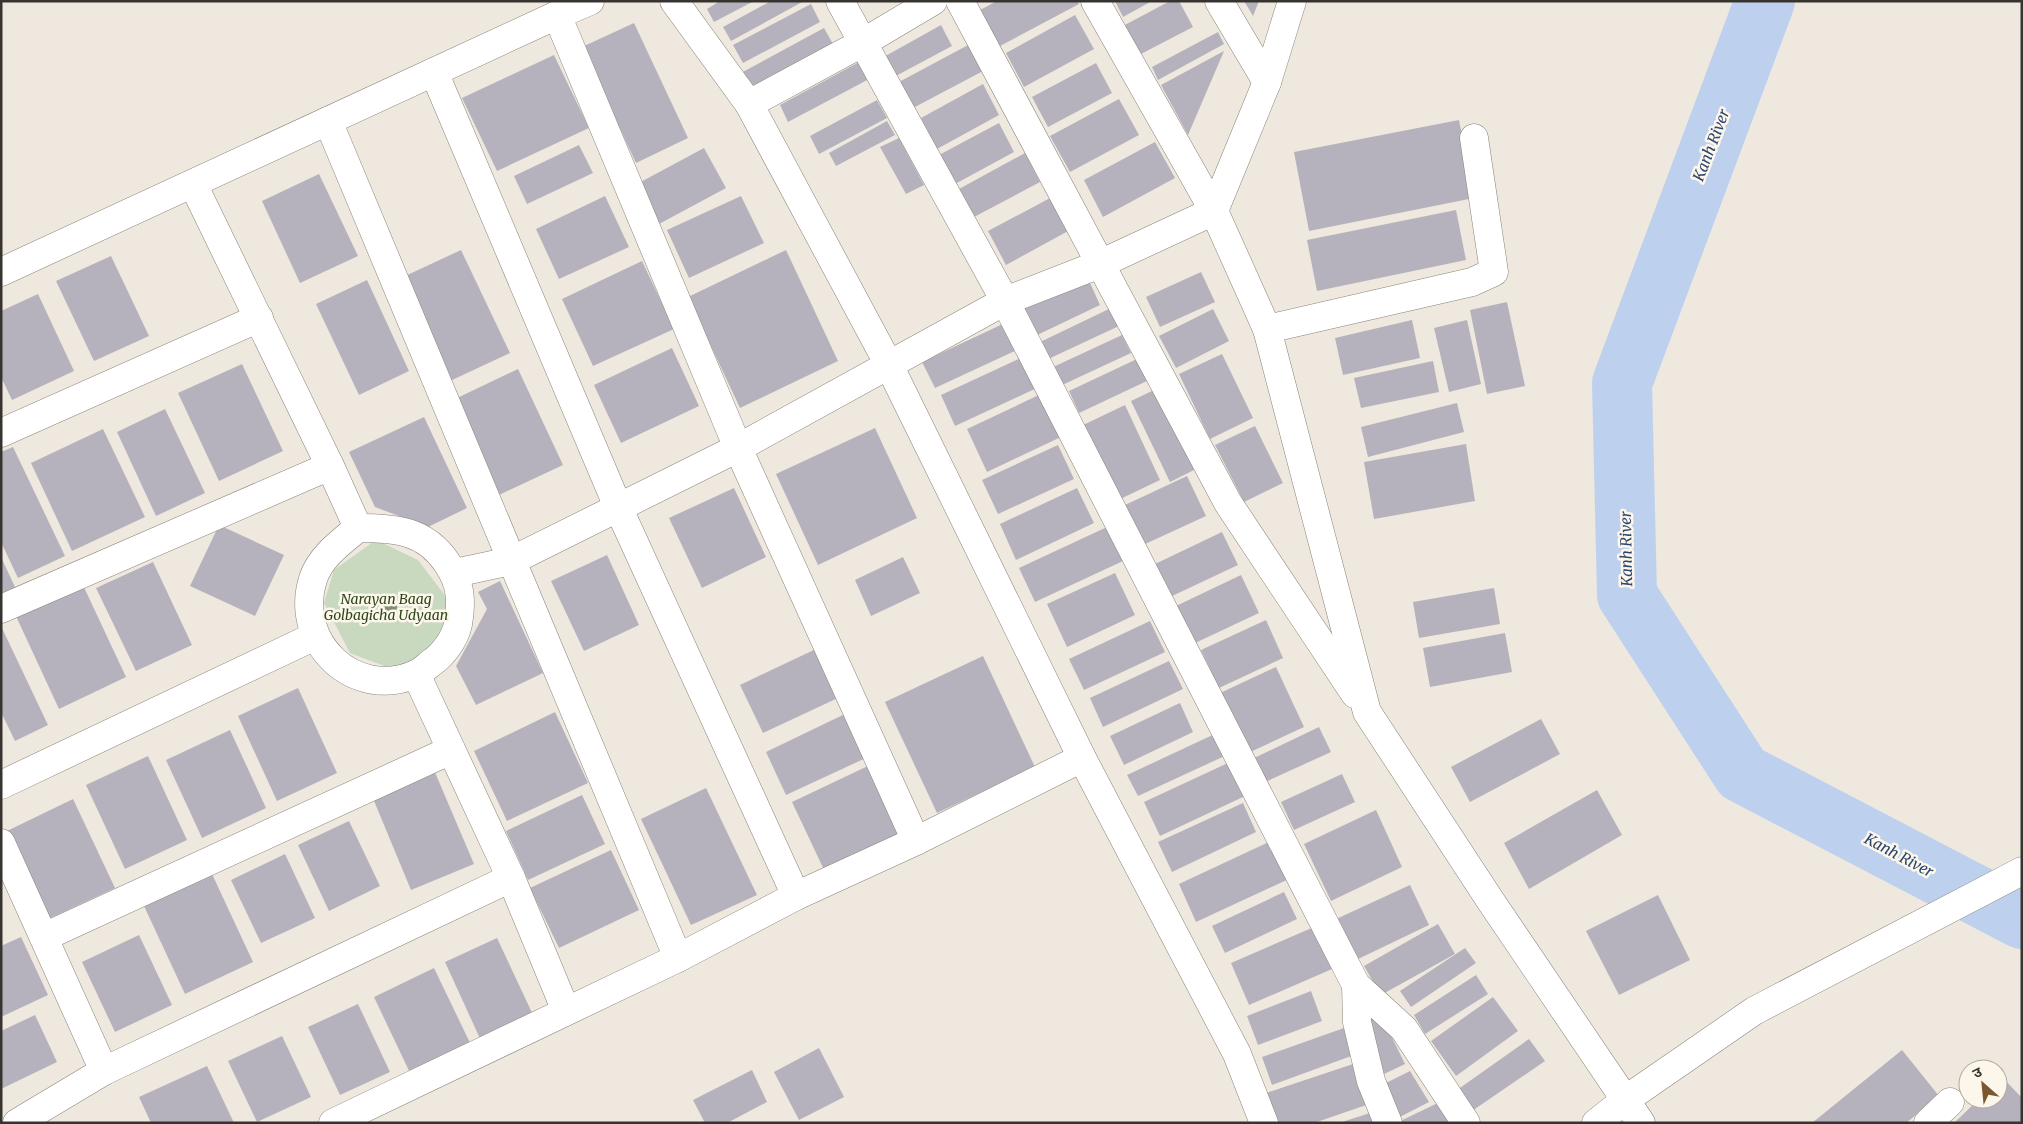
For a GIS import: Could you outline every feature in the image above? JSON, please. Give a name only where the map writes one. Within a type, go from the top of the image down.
[{"type":"street","points":[[1,272],[590,1]]},
{"type":"street","points":[[674,1],[749,104],[889,365],[1082,758],[1237,1054],[1264,1123]]},
{"type":"street","points":[[840,1],[1005,300],[1356,985],[1404,1030],[1466,1123]]},
{"type":"street","points":[[749,104],[864,42],[933,1]]},
{"type":"street","points":[[960,1],[1228,503],[1490,900],[1641,1123]]},
{"type":"street","points":[[1095,1],[1214,211],[1267,329],[1367,712]]},
{"type":"street","points":[[1219,1],[1266,82]]},
{"type":"street","points":[[455,574],[512,561],[738,448],[1005,300],[1100,264],[1214,211],[1266,82],[1292,1]]},
{"type":"street","points":[[557,15],[738,448],[916,840]]},
{"type":"street","points":[[434,72],[618,507],[796,896]]},
{"type":"street","points":[[328,122],[678,958]]},
{"type":"street","points":[[1267,329],[1472,282],[1494,272],[1474,138]]},
{"type":"street","points":[[194,184],[358,528]]},
{"type":"street","points":[[1,433],[259,318]]},
{"type":"street","points":[[1,609],[330,466]]},
{"type":"street","points":[[358,528],[383,528],[412,533],[438,549],[455,574],[461,602],[457,632],[440,657],[416,674],[387,681],[357,676],[332,660],[315,636],[308,607],[313,577],[329,552],[358,528]]},
{"type":"street","points":[[1,785],[315,636]]},
{"type":"street","points":[[416,674],[511,878],[566,1011]]},
{"type":"street","points":[[44,937],[451,750]]},
{"type":"street","points":[[333,1123],[678,958],[796,896],[916,840],[1082,758]]},
{"type":"street","points":[[1,843],[104,1071]]},
{"type":"street","points":[[1596,1123],[1625,1100],[1754,1011],[2022,871]]},
{"type":"street","points":[[17,1123],[104,1071],[511,878]]},
{"type":"street","points":[[1356,985],[1357,1022],[1371,1081],[1388,1123]]},
{"type":"street","points":[[1928,1123],[1950,1102]]},
{"type":"green space","name":"Narayan Baag Golbagicha Udyaan","points":[[376,540],[418,560],[456,610],[430,648],[403,673],[350,653],[324,603],[334,570]]},
{"type":"building","points":[[720,1],[754,1],[714,22],[707,9]]},
{"type":"building","points":[[771,1],[804,1],[731,41],[723,27]]},
{"type":"building","points":[[997,1],[1077,1],[1079,4],[1000,46],[980,10]]},
{"type":"building","points":[[1115,1],[1152,1],[1123,17]]},
{"type":"building","points":[[1170,1],[1179,1],[1193,27],[1139,55],[1123,26]]},
{"type":"building","points":[[1244,1],[1259,1],[1253,16]]},
{"type":"building","points":[[811,4],[820,22],[743,63],[733,45]]},
{"type":"building","points":[[1075,15],[1094,49],[1024,87],[1006,53]]},
{"type":"building","points":[[634,23],[688,138],[636,163],[582,47]]},
{"type":"building","points":[[941,25],[952,46],[892,78],[882,58]]},
{"type":"building","points":[[824,28],[833,44],[750,88],[741,73]]},
{"type":"building","points":[[1218,32],[1224,44],[1158,80],[1152,67]]},
{"type":"building","points":[[970,44],[985,70],[913,108],[899,82]]},
{"type":"building","points":[[1224,51],[1188,135],[1161,85]]},
{"type":"building","points":[[554,55],[589,128],[497,171],[462,98]]},
{"type":"building","points":[[861,61],[871,78],[788,122],[780,105]]},
{"type":"building","points":[[1096,63],[1112,93],[1048,127],[1032,97]]},
{"type":"building","points":[[983,84],[999,115],[937,149],[921,118]]},
{"type":"building","points":[[1119,99],[1139,135],[1070,172],[1050,136]]},
{"type":"building","points":[[877,100],[887,118],[819,154],[810,136]]},
{"type":"building","points":[[1459,120],[1474,198],[1309,231],[1294,152]]},
{"type":"building","points":[[887,121],[895,135],[836,166],[829,153]]},
{"type":"building","points":[[999,123],[1014,152],[955,184],[939,155]]},
{"type":"building","points":[[899,138],[924,185],[906,194],[880,147]]},
{"type":"building","points":[[1155,142],[1175,178],[1103,217],[1084,180]]},
{"type":"building","points":[[579,145],[593,173],[527,204],[514,176]]},
{"type":"building","points":[[704,148],[726,188],[659,224],[637,184]]},
{"type":"building","points":[[1025,153],[1040,182],[974,217],[959,189]]},
{"type":"building","points":[[319,174],[358,256],[300,283],[262,201]]},
{"type":"building","points":[[605,196],[629,247],[559,279],[536,229]]},
{"type":"building","points":[[741,196],[764,243],[689,278],[667,230]]},
{"type":"building","points":[[1052,197],[1070,230],[1006,265],[988,231]]},
{"type":"building","points":[[1456,210],[1466,260],[1317,291],[1307,240]]},
{"type":"building","points":[[461,250],[510,353],[450,381],[401,278]]},
{"type":"building","points":[[786,250],[838,361],[740,408],[688,297]]},
{"type":"building","points":[[111,256],[149,336],[94,361],[56,281]]},
{"type":"building","points":[[642,261],[674,329],[593,366],[562,299]]},
{"type":"building","points":[[1201,272],[1215,302],[1160,327],[1146,297]]},
{"type":"building","points":[[1086,274],[1100,305],[1033,337],[1019,306]]},
{"type":"building","points":[[367,280],[409,371],[359,395],[316,304]]},
{"type":"building","points":[[38,294],[74,371],[12,400],[1,377],[1,311]]},
{"type":"building","points":[[1507,302],[1525,386],[1487,394],[1470,310]]},
{"type":"building","points":[[1111,308],[1119,326],[1044,361],[1036,344]]},
{"type":"building","points":[[1213,309],[1229,341],[1176,368],[1159,336]]},
{"type":"building","points":[[1412,320],[1420,358],[1343,375],[1335,338]]},
{"type":"building","points":[[1467,320],[1481,384],[1449,392],[1434,328]]},
{"type":"building","points":[[1007,322],[1019,349],[935,388],[922,362]]},
{"type":"building","points":[[1122,335],[1131,353],[1060,386],[1051,368]]},
{"type":"building","points":[[672,348],[699,406],[621,443],[594,385]]},
{"type":"building","points":[[1222,354],[1253,418],[1210,439],[1179,374]]},
{"type":"building","points":[[1025,356],[1039,387],[955,426],[941,395]]},
{"type":"building","points":[[1137,359],[1147,381],[1079,413],[1069,391]]},
{"type":"building","points":[[1433,361],[1439,392],[1361,408],[1354,378]]},
{"type":"building","points":[[242,364],[283,451],[219,481],[178,393]]},
{"type":"building","points":[[518,369],[563,465],[499,495],[455,399]]},
{"type":"building","points":[[1156,389],[1194,470],[1170,482],[1131,401]]},
{"type":"building","points":[[1041,394],[1061,437],[987,472],[967,429]]},
{"type":"building","points":[[1457,403],[1464,432],[1368,457],[1361,427]]},
{"type":"building","points":[[1125,405],[1160,480],[1114,502],[1079,427]]},
{"type":"building","points":[[165,409],[205,493],[156,516],[117,432]]},
{"type":"building","points":[[424,417],[467,508],[428,527],[375,507],[349,452]]},
{"type":"building","points":[[1255,426],[1283,483],[1244,502],[1215,445]]},
{"type":"building","points":[[875,428],[917,518],[818,565],[776,474]]},
{"type":"building","points":[[103,429],[145,517],[72,551],[31,463]]},
{"type":"building","points":[[1466,444],[1475,501],[1374,519],[1364,462]]},
{"type":"building","points":[[1058,445],[1074,479],[998,514],[982,480]]},
{"type":"building","points":[[13,447],[65,556],[18,578],[1,542],[1,452]]},
{"type":"building","points":[[1187,476],[1206,516],[1143,545],[1125,505]]},
{"type":"building","points":[[734,488],[766,557],[702,588],[669,518]]},
{"type":"building","points":[[1077,488],[1094,523],[1016,560],[1000,524]]},
{"type":"building","points":[[219,525],[284,555],[255,616],[190,586]]},
{"type":"building","points":[[1107,527],[1123,561],[1035,602],[1019,568]]},
{"type":"building","points":[[1222,532],[1238,565],[1170,597],[1155,564]]},
{"type":"building","points":[[607,555],[639,625],[584,651],[551,581]]},
{"type":"building","points":[[1,557],[15,587],[1,593]]},
{"type":"building","points":[[903,557],[920,593],[871,616],[855,580]]},
{"type":"building","points":[[153,562],[192,645],[136,671],[96,588]]},
{"type":"building","points":[[1115,573],[1135,615],[1067,647],[1047,604]]},
{"type":"building","points":[[1241,575],[1259,613],[1193,644],[1176,606]]},
{"type":"building","points":[[500,581],[543,673],[476,705],[456,666],[487,609],[478,592]]},
{"type":"building","points":[[82,583],[126,677],[59,709],[15,614]]},
{"type":"building","points":[[1494,588],[1500,624],[1419,638],[1413,602]]},
{"type":"building","points":[[1266,620],[1283,658],[1219,688],[1201,650]]},
{"type":"building","points":[[1150,621],[1165,652],[1084,690],[1069,659]]},
{"type":"building","points":[[1,626],[48,725],[15,741],[1,712]]},
{"type":"building","points":[[1505,633],[1512,672],[1430,687],[1423,648]]},
{"type":"building","points":[[818,648],[840,697],[763,733],[740,685]]},
{"type":"building","points":[[983,656],[1035,767],[937,813],[885,702]]},
{"type":"building","points":[[1169,661],[1183,689],[1103,727],[1090,698]]},
{"type":"building","points":[[1276,667],[1304,727],[1246,754],[1218,694]]},
{"type":"building","points":[[298,688],[337,773],[277,801],[238,716]]},
{"type":"building","points":[[1180,703],[1193,732],[1124,765],[1110,736]]},
{"type":"building","points":[[555,712],[588,783],[507,821],[474,751]]},
{"type":"building","points":[[847,713],[868,757],[786,795],[766,752]]},
{"type":"building","points":[[1541,719],[1560,754],[1470,802],[1451,767]]},
{"type":"building","points":[[1319,727],[1331,752],[1263,783],[1252,759]]},
{"type":"building","points":[[230,730],[266,808],[202,838],[166,760]]},
{"type":"building","points":[[1219,732],[1229,754],[1138,796],[1127,775]]},
{"type":"building","points":[[148,756],[187,840],[125,869],[86,785]]},
{"type":"building","points":[[1230,762],[1245,796],[1160,836],[1144,802]]},
{"type":"building","points":[[870,765],[904,838],[826,874],[792,802]]},
{"type":"building","points":[[434,770],[474,864],[411,890],[372,796]]},
{"type":"building","points":[[1342,774],[1355,802],[1294,830],[1281,802]]},
{"type":"building","points":[[706,788],[757,895],[691,925],[641,819]]},
{"type":"building","points":[[1597,790],[1622,835],[1529,889],[1504,843]]},
{"type":"building","points":[[582,795],[605,844],[528,880],[506,831]]},
{"type":"building","points":[[73,799],[115,888],[48,919],[7,831]]},
{"type":"building","points":[[1243,803],[1256,832],[1172,872],[1158,842]]},
{"type":"building","points":[[1376,810],[1402,867],[1331,901],[1304,844]]},
{"type":"building","points":[[349,821],[380,886],[329,911],[298,845]]},
{"type":"building","points":[[1273,840],[1291,878],[1196,922],[1179,884]]},
{"type":"building","points":[[611,850],[639,910],[559,948],[530,888]]},
{"type":"building","points":[[285,854],[315,918],[261,943],[231,880]]},
{"type":"building","points":[[212,874],[253,962],[185,994],[144,906]]},
{"type":"building","points":[[1410,885],[1429,925],[1354,961],[1334,920]]},
{"type":"building","points":[[1284,892],[1297,919],[1225,953],[1212,926]]},
{"type":"building","points":[[1658,895],[1690,960],[1619,995],[1586,931]]},
{"type":"building","points":[[1438,924],[1455,954],[1381,995],[1364,966]]},
{"type":"building","points":[[1314,927],[1332,969],[1249,1005],[1231,963]]},
{"type":"building","points":[[139,935],[172,1005],[115,1032],[82,962]]},
{"type":"building","points":[[21,937],[48,995],[1,1017],[1,946]]},
{"type":"building","points":[[497,938],[535,1019],[482,1043],[445,962]]},
{"type":"building","points":[[1465,948],[1476,963],[1411,1007],[1400,991]]},
{"type":"building","points":[[434,968],[472,1047],[411,1075],[374,997]]},
{"type":"building","points":[[1476,975],[1488,994],[1425,1034],[1414,1015]]},
{"type":"building","points":[[1311,991],[1322,1021],[1258,1045],[1247,1016]]},
{"type":"building","points":[[1493,997],[1518,1031],[1456,1076],[1431,1041]]},
{"type":"building","points":[[358,1004],[390,1072],[340,1095],[308,1027]]},
{"type":"building","points":[[1379,1011],[1405,1064],[1382,1075],[1361,1020]]},
{"type":"building","points":[[35,1015],[57,1062],[1,1089],[1,1031]]},
{"type":"building","points":[[1344,1028],[1354,1055],[1272,1085],[1262,1057]]},
{"type":"building","points":[[282,1036],[311,1097],[257,1122],[228,1061]]},
{"type":"building","points":[[1529,1039],[1545,1061],[1472,1111],[1457,1090]]},
{"type":"building","points":[[819,1048],[844,1097],[799,1120],[774,1072]]},
{"type":"building","points":[[1902,1050],[1939,1096],[1906,1123],[1812,1123]]},
{"type":"building","points":[[1362,1061],[1375,1102],[1314,1123],[1276,1123],[1266,1093]]},
{"type":"building","points":[[207,1066],[234,1123],[151,1123],[139,1097]]},
{"type":"building","points":[[752,1070],[767,1102],[727,1123],[705,1123],[693,1100]]},
{"type":"building","points":[[1410,1071],[1429,1102],[1394,1120],[1380,1086]]},
{"type":"building","points":[[2008,1083],[2022,1098],[2022,1123],[1954,1123],[1969,1109],[2008,1109]]},
{"type":"building","points":[[1440,1102],[1449,1121],[1446,1123],[1396,1123]]},
{"type":"building","points":[[1373,1112],[1377,1123],[1342,1123],[1342,1122]]},
{"type":"waterway","name":"Kanh River","points":[[1765,1],[1622,383],[1627,595],[1742,773],[2022,919]]}]
